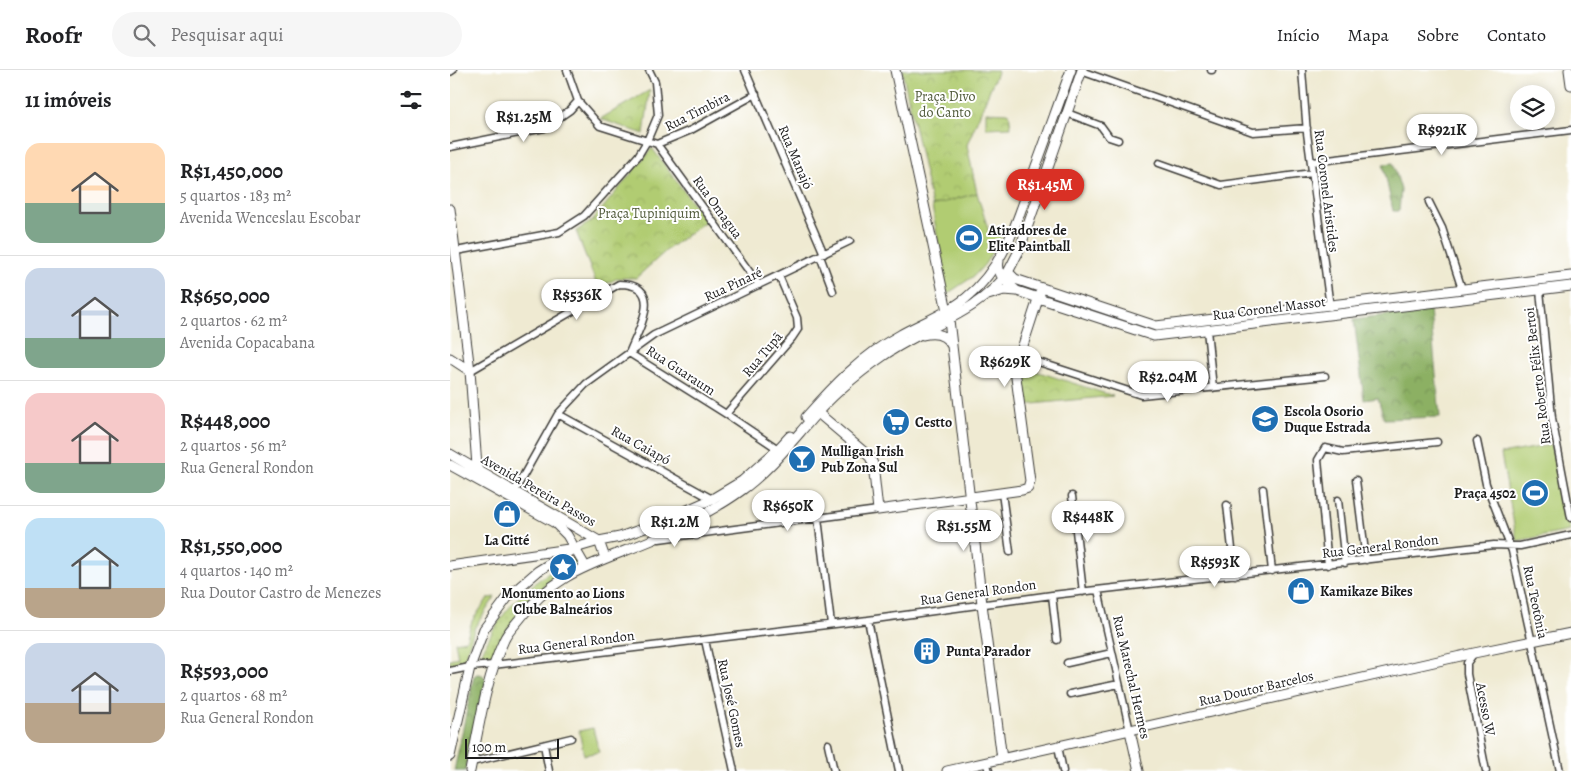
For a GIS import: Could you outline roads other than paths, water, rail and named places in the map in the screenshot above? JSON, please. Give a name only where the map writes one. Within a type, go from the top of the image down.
[{"type":"street","points":[[450,147],[544,128],[570,110],[578,101],[567,70]]},
{"type":"street","points":[[456,251],[559,232],[584,216],[638,156],[647,141],[658,115],[655,82],[649,70]]},
{"type":"street","name":"Rua Manajó","points":[[745,70],[822,255],[833,291]]},
{"type":"street","points":[[895,70],[948,315],[1002,759]]},
{"type":"street","points":[[571,738],[471,767],[493,665],[505,638],[529,606],[565,576],[673,530],[724,503],[744,490],[783,453],[818,412],[864,370],[884,355],[918,336],[948,315],[989,276],[1019,215],[1071,70]]},
{"type":"street","points":[[983,297],[1005,275],[1019,251],[1081,70],[1248,130],[1262,132],[1307,128]]},
{"type":"street","name":"Rua Coronel Aristides","points":[[1302,70],[1312,173],[1330,315]]},
{"type":"street","points":[[1569,70],[1571,85]]},
{"type":"street","name":"Rua Timbira","points":[[578,101],[600,126],[657,144],[690,130],[756,94]]},
{"type":"street","points":[[1067,113],[1101,126],[1109,137],[1118,140]]},
{"type":"street","points":[[1312,162],[1571,130]]},
{"type":"street","name":"Rua Omagua","points":[[657,144],[759,285]]},
{"type":"street","points":[[1159,163],[1221,185],[1312,173]]},
{"type":"street","points":[[1429,202],[1442,228],[1462,289]]},
{"type":"street","points":[[450,209],[470,371],[478,480]]},
{"type":"street","name":"Rua Pinaré","points":[[630,352],[654,335],[850,241]]},
{"type":"street","points":[[999,258],[998,270],[1005,275]]},
{"type":"street","name":"Rua Coronel Massot","points":[[1005,275],[1156,326],[1571,276]]},
{"type":"street","name":"Rua Coronel Massot","points":[[1005,275],[1017,291],[1154,336],[1571,286]]},
{"type":"street","name":"Rua Tupã","points":[[726,414],[798,329],[797,318],[779,276]]},
{"type":"street","points":[[470,371],[620,284],[630,284],[638,288],[644,294],[647,306],[645,317],[630,352]]},
{"type":"street","points":[[651,540],[970,498],[1028,488],[1030,482],[1015,370],[1041,288]]},
{"type":"street","points":[[450,566],[574,548],[656,524],[712,499],[742,481],[778,450],[846,373],[879,348],[899,335],[948,315],[983,297],[1004,290],[1017,291]]},
{"type":"street","name":"Rua Roberto Félix Bertoi","points":[[1540,290],[1552,418],[1571,518]]},
{"type":"street","points":[[945,299],[953,302],[966,299]]},
{"type":"street","points":[[1207,330],[1213,388]]},
{"type":"street","points":[[918,336],[929,333],[940,335],[949,341],[952,346]]},
{"type":"street","name":"Rua Guaraum","points":[[512,495],[558,414],[586,384],[630,352],[778,450]]},
{"type":"street","points":[[1020,356],[1141,395],[1325,376]]},
{"type":"street","points":[[450,358],[470,371]]},
{"type":"street","points":[[818,412],[823,398]]},
{"type":"street","points":[[818,412],[870,457],[873,464],[878,510]]},
{"type":"street","name":"Rua Caiapó","points":[[558,414],[712,499]]},
{"type":"street","name":"Rua Teotônia","points":[[1477,441],[1486,484],[1510,545],[1560,771]]},
{"type":"street","points":[[1328,565],[1318,460],[1325,448],[1343,452],[1437,442]]},
{"type":"street","name":"Avenida Pereira Passos","points":[[450,454],[478,470],[512,495]]},
{"type":"street","name":"Avenida Pereira Passos","points":[[450,465],[512,495],[556,520],[581,529],[599,540],[605,558]]},
{"type":"street","points":[[1356,480],[1366,560]]},
{"type":"street","points":[[1263,489],[1272,571]]},
{"type":"street","points":[[1002,493],[1010,552]]},
{"type":"street","points":[[1072,496],[1082,592]]},
{"type":"street","points":[[1338,500],[1345,563]]},
{"type":"street","points":[[1227,505],[1235,575]]},
{"type":"street","points":[[818,518],[831,624]]},
{"type":"street","name":"Avenida Pereira Passos","points":[[556,520],[585,566]]},
{"type":"street","points":[[689,521],[689,526],[696,535]]},
{"type":"street","points":[[656,524],[667,526],[682,533],[696,535]]},
{"type":"street","points":[[1510,545],[1520,546],[1571,535]]},
{"type":"street","name":"Rua General Rondon","points":[[450,671],[470,667],[868,620],[1052,595],[1494,545],[1510,545]]},
{"type":"street","points":[[450,756],[470,667],[484,629],[508,597],[538,571],[574,548]]},
{"type":"street","points":[[527,555],[535,558],[538,571]]},
{"type":"street","name":"Rua Marechal Hermes","points":[[1098,590],[1139,771]]},
{"type":"street","points":[[1052,595],[1057,640]]},
{"type":"street","points":[[868,620],[899,771]]},
{"type":"street","name":"Rua Doutor Barcelos","points":[[948,771],[987,767],[1002,759],[1058,746],[1571,633]]},
{"type":"street","name":"Rua José Gomes","points":[[705,640],[734,771]]},
{"type":"street","points":[[1067,663],[1112,653]]},
{"type":"street","name":"Acesso W","points":[[1474,653],[1467,663],[1467,674],[1486,771]]},
{"type":"street","points":[[1070,694],[1119,684]]},
{"type":"street","points":[[828,744],[834,771]]},
{"type":"street","points":[[544,745],[549,771]]},
{"type":"street","points":[[1058,746],[1063,771]]},
{"type":"place","name":"Atiradores de Elite Paintball","points":[[969,238]]},
{"type":"place","name":"Escola Osorio Duque Estrada","points":[[1265,419]]},
{"type":"place","name":"Cestto","points":[[896,422]]},
{"type":"place","name":"Mulligan Irish Pub Zona Sul","points":[[802,459]]},
{"type":"place","name":"Praça 4502","points":[[1535,493]]},
{"type":"place","name":"La Citté","points":[[507,514]]},
{"type":"place","name":"Monumento ao Lions Clube Balneários","points":[[563,567]]},
{"type":"place","name":"Kamikaze Bikes","points":[[1301,591]]},
{"type":"place","name":"Punta Parador","points":[[927,651]]},
{"type":"park label","name":"Praça Divo do Canto","points":[[945,104]]},
{"type":"park label","name":"Praça Tupiniquim","points":[[649,213]]}]
